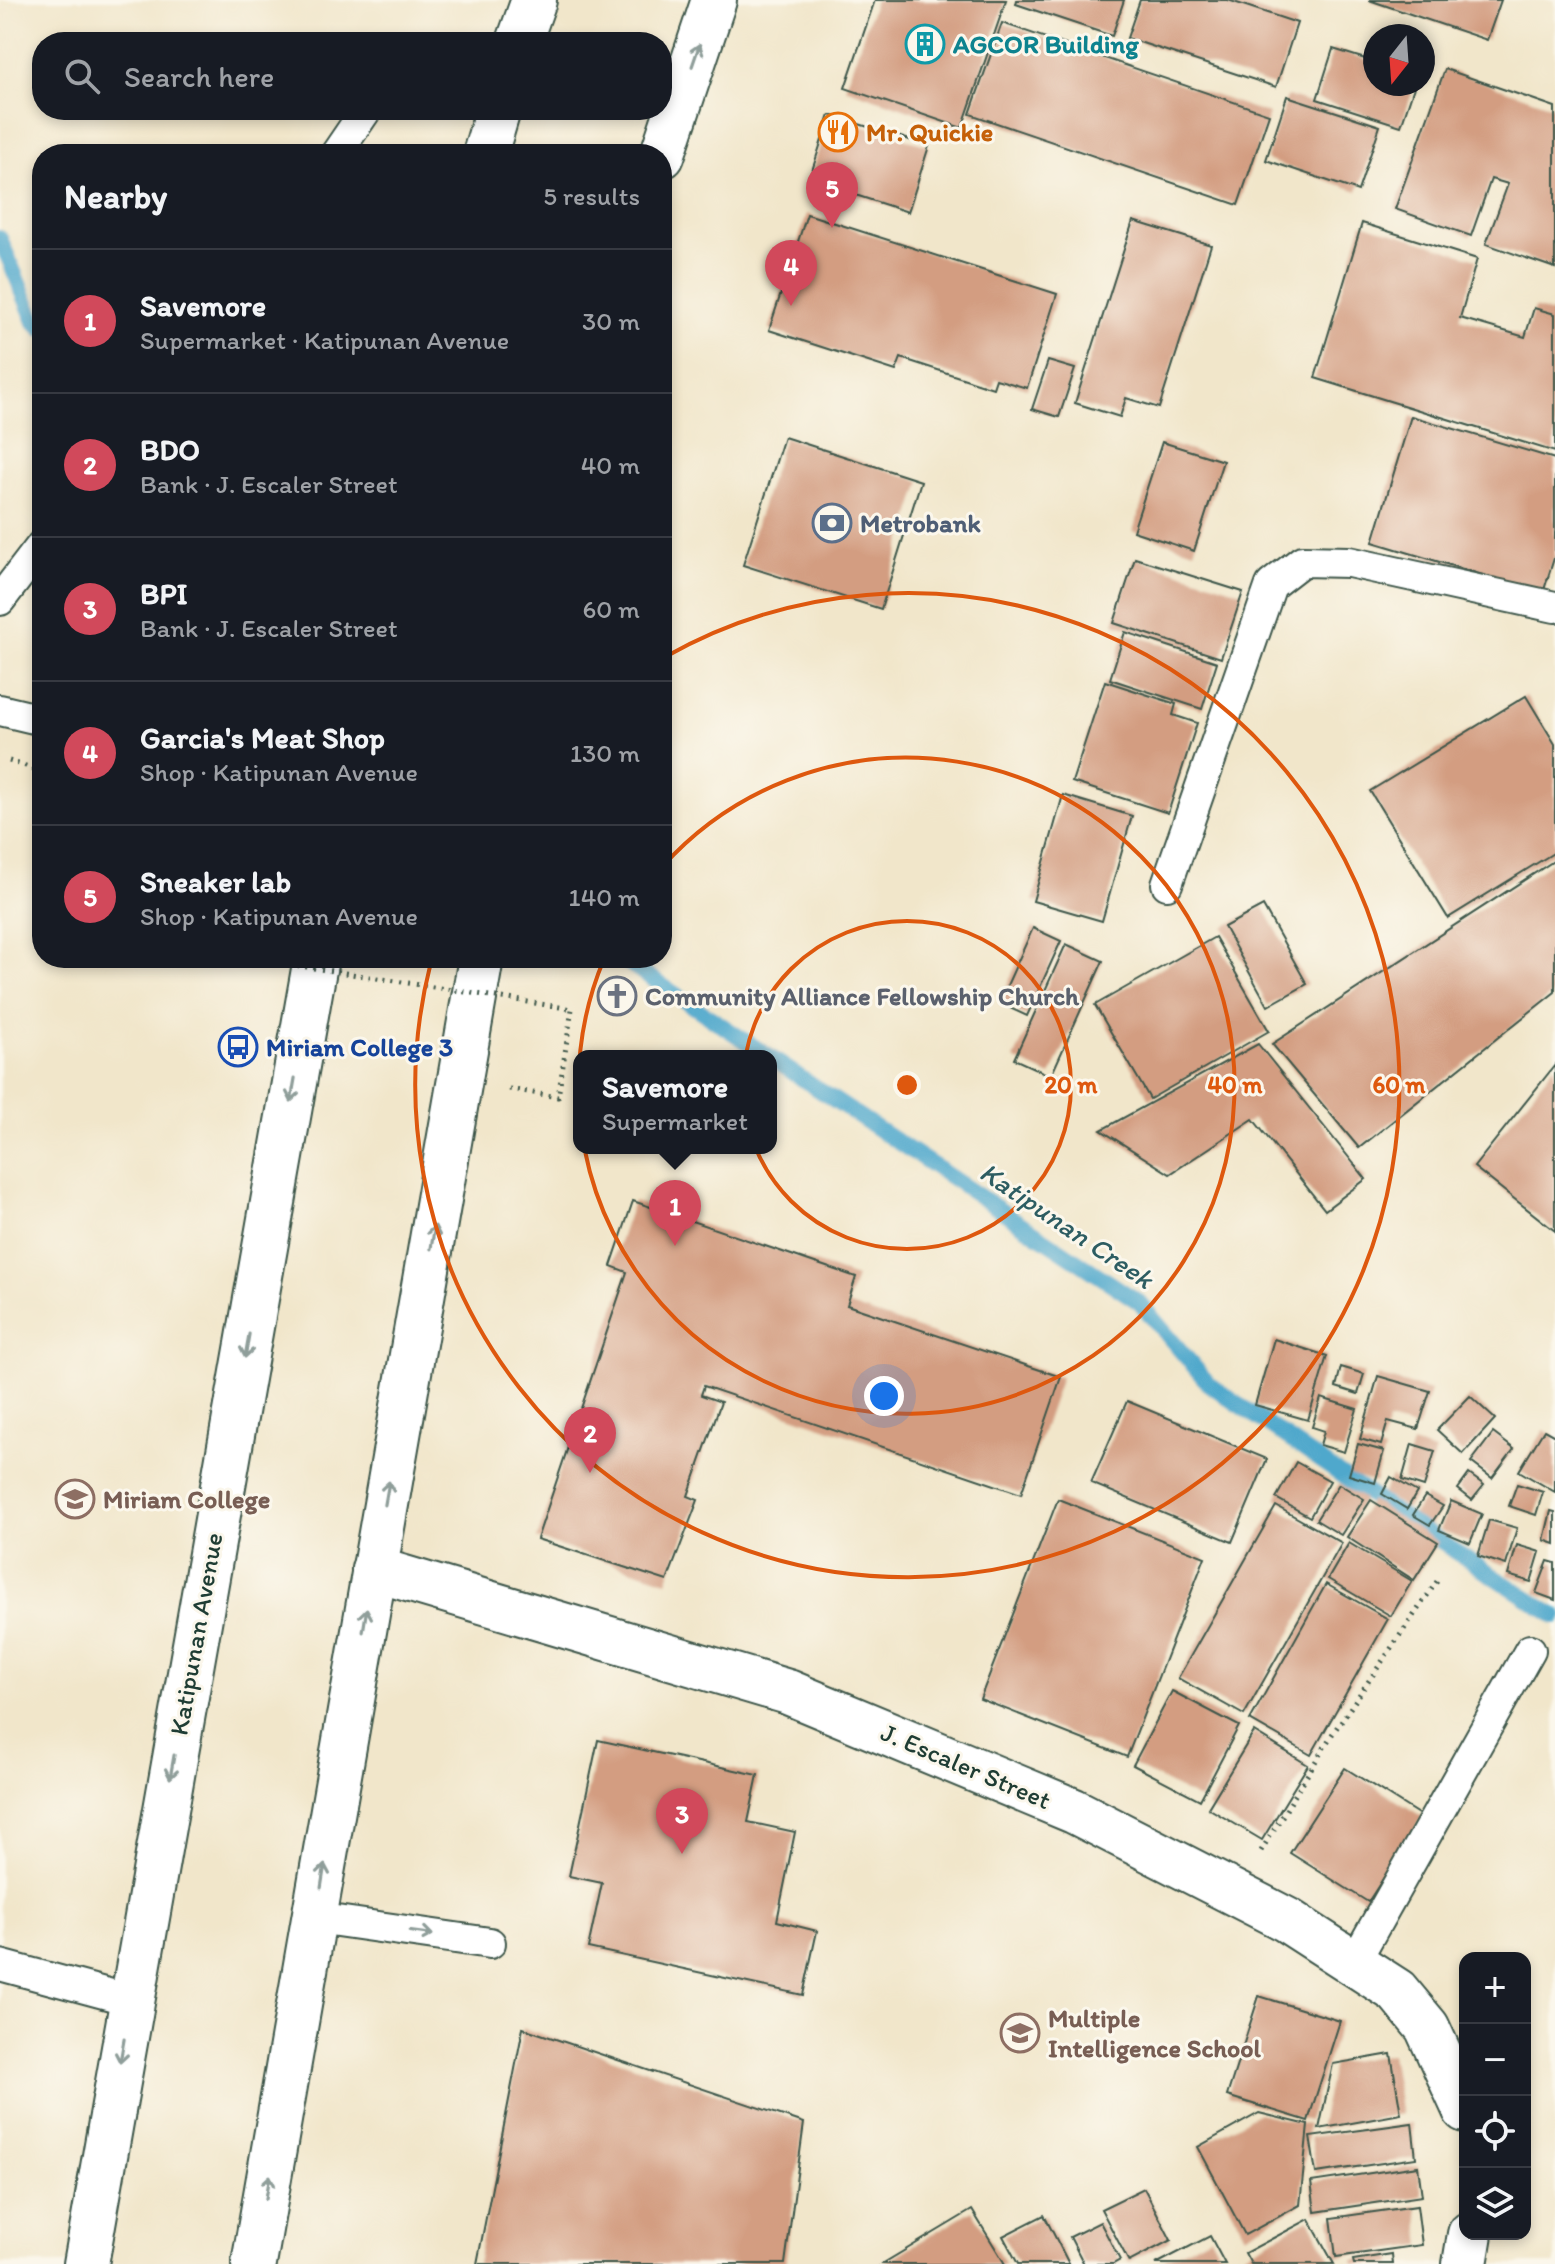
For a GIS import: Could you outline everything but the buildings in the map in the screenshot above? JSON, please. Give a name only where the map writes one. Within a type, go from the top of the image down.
[{"type":"main road","points":[[523,32],[534,0]]},
{"type":"main road","points":[[666,144],[714,0]]},
{"type":"main road","points":[[488,144],[495,120]]},
{"type":"main road","name":"Katipunan Avenue","points":[[86,2264],[130,2000],[314,968]]},
{"type":"main road","points":[[254,2264],[479,968]]},
{"type":"main road","name":"J. Escaler Street","points":[[374,1569],[788,1692],[1074,1811],[1287,1920],[1355,1961],[1397,1991],[1427,2027],[1459,2097]]},
{"type":"main road","points":[[1465,2264],[1469,2240]]},
{"type":"lane","points":[[343,144],[359,120]]},
{"type":"lane","points":[[0,600],[32,558]]},
{"type":"lane","points":[[1167,884],[1271,585],[1302,561],[1349,562],[1555,607]]},
{"type":"lane","points":[[0,710],[32,718]]},
{"type":"lane","points":[[1355,1961],[1530,1650]]},
{"type":"lane","points":[[316,1918],[490,1943]]},
{"type":"lane","points":[[0,1965],[130,2000]]},
{"type":"path","points":[[0,758],[32,768]]},
{"type":"path","points":[[313,968],[572,1009],[558,1097]]},
{"type":"path","points":[[1235,1894],[1331,1736],[1440,1577]]},
{"type":"waterway","name":"Katipunan Creek","points":[[0,238],[32,315]]},
{"type":"waterway","name":"Katipunan Creek","points":[[636,968],[759,1050]]},
{"type":"waterway","name":"Katipunan Creek","points":[[777,1062],[1139,1302],[1209,1384],[1390,1509],[1555,1616]]},
{"type":"place","name":"AGCOR Building","points":[[925,44]]},
{"type":"place","name":"Mr. Quickie","points":[[838,132]]},
{"type":"place","name":"Sneaker lab","points":[[832,228]]},
{"type":"place","name":"Garcia's Meat Shop","points":[[791,306]]},
{"type":"place","name":"Metrobank","points":[[832,523]]},
{"type":"place","name":"Community Alliance Fellowship Church","points":[[617,996]]},
{"type":"place","name":"Miriam College 3","points":[[238,1047]]},
{"type":"place","name":"Savemore","points":[[675,1246]]},
{"type":"place","name":"BDO","points":[[590,1473]]},
{"type":"place","name":"Miriam College","points":[[75,1499]]},
{"type":"place","name":"BPI","points":[[682,1854]]},
{"type":"place","name":"Multiple Intelligence School","points":[[1020,2033]]}]
